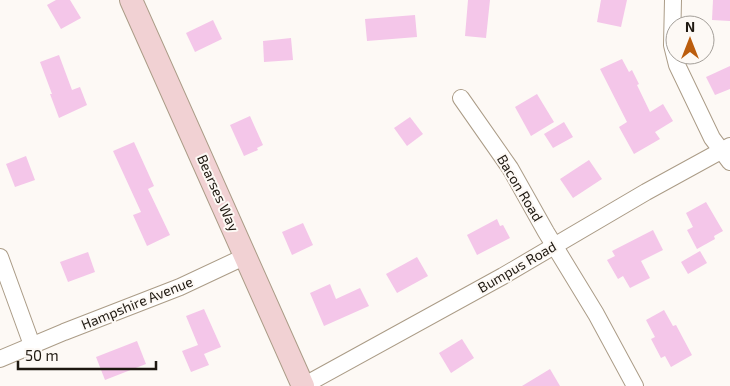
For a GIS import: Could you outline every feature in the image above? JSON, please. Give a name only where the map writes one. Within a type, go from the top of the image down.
[{"type":"main road","name":"Bearses Way","points":[[131,0],[303,386]]},
{"type":"street","points":[[674,0],[672,45],[677,65],[712,138],[727,153]]},
{"type":"street","name":"Bacon Road","points":[[461,98],[510,168],[554,246],[596,314],[634,386]]},
{"type":"street","name":"Bumpus Road","points":[[303,386],[503,276],[646,192],[727,153]]},
{"type":"street","name":"Hampshire Avenue","points":[[0,359],[180,287],[246,256]]},
{"type":"street","points":[[0,257],[32,345]]},
{"type":"building","points":[[56,0],[70,0],[81,18],[61,29],[47,5]]},
{"type":"building","points":[[468,0],[490,0],[486,38],[465,36]]},
{"type":"building","points":[[601,0],[627,0],[621,27],[597,22]]},
{"type":"building","points":[[713,0],[730,0],[730,21],[715,20],[715,15],[712,15]]},
{"type":"building","points":[[415,15],[417,37],[367,41],[365,19]]},
{"type":"building","points":[[213,20],[222,39],[195,52],[186,33]]},
{"type":"building","points":[[291,38],[293,60],[264,62],[263,41]]},
{"type":"building","points":[[59,55],[72,90],[80,87],[87,105],[59,118],[40,62]]},
{"type":"building","points":[[622,59],[629,72],[632,70],[650,112],[663,104],[673,121],[655,132],[660,139],[634,154],[619,127],[627,122],[600,69]]},
{"type":"building","points":[[730,66],[730,89],[715,95],[706,77]]},
{"type":"building","points":[[537,94],[554,122],[531,136],[515,107]]},
{"type":"building","points":[[250,116],[263,145],[257,148],[258,150],[244,156],[230,125]]},
{"type":"building","points":[[410,117],[423,134],[407,146],[394,128]]},
{"type":"building","points":[[564,122],[573,137],[553,148],[544,134]]},
{"type":"building","points":[[134,142],[154,186],[148,189],[170,235],[147,246],[133,215],[141,212],[113,151]]},
{"type":"building","points":[[26,156],[35,180],[15,187],[6,164]]},
{"type":"building","points":[[589,160],[602,179],[573,198],[560,179]]},
{"type":"building","points":[[706,202],[723,231],[714,236],[715,239],[697,249],[687,230],[693,227],[686,213]]},
{"type":"building","points":[[497,219],[500,226],[503,225],[510,238],[477,255],[467,235]]},
{"type":"building","points":[[303,223],[313,245],[292,255],[282,232]]},
{"type":"building","points":[[653,230],[663,250],[641,261],[650,278],[630,288],[623,276],[618,279],[607,260],[615,256],[612,251]]},
{"type":"building","points":[[700,251],[707,263],[688,274],[681,262]]},
{"type":"building","points":[[88,252],[95,272],[68,282],[60,262]]},
{"type":"building","points":[[417,257],[428,276],[397,293],[386,274]]},
{"type":"building","points":[[330,284],[336,299],[360,288],[369,306],[324,326],[310,293]]},
{"type":"building","points":[[204,309],[221,347],[204,354],[209,365],[191,372],[182,351],[198,345],[186,316]]},
{"type":"building","points":[[664,310],[673,326],[676,325],[692,355],[671,367],[665,356],[661,358],[651,339],[655,337],[646,320]]},
{"type":"building","points":[[462,339],[474,358],[451,373],[439,353]]},
{"type":"building","points":[[137,341],[146,364],[105,380],[96,357]]},
{"type":"building","points":[[550,369],[560,386],[522,386]]}]
